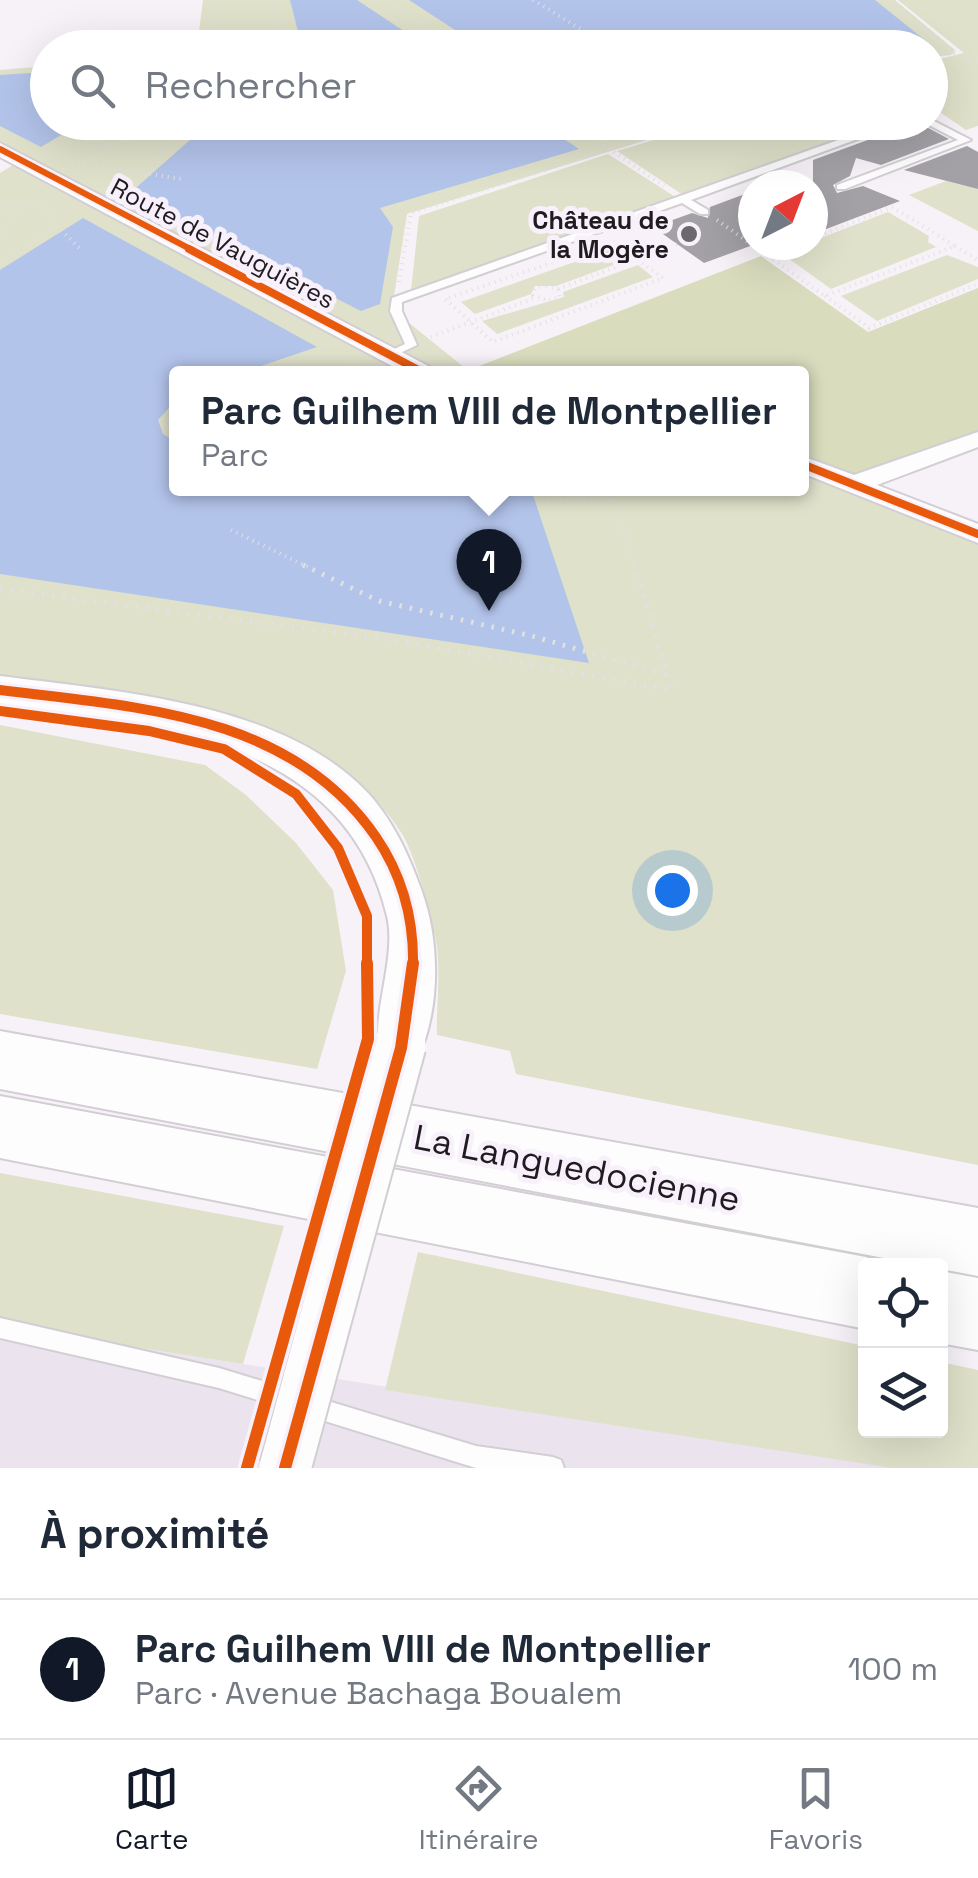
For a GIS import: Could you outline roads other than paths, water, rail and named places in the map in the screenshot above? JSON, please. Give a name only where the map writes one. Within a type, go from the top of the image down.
[{"type":"highway","name":"La Languedocienne","points":[[0,1060],[978,1242]]},
{"type":"highway","points":[[0,1127],[858,1290]]},
{"type":"highway","points":[[948,1308],[978,1314]]},
{"type":"street","name":"Route de Vauguières","points":[[0,149],[400,350],[417,366]]},
{"type":"street","points":[[854,484],[978,438]]},
{"type":"street","points":[[809,467],[978,534]]},
{"type":"street","points":[[0,690],[211,722],[290,754],[330,784],[382,842],[410,918],[412,970],[400,1045],[284,1468]]},
{"type":"lane","points":[[948,131],[978,146]]},
{"type":"lane","points":[[400,350],[396,300],[850,140]]},
{"type":"lane","points":[[841,187],[966,140]]},
{"type":"lane","points":[[684,199],[704,212]]},
{"type":"lane","points":[[0,1328],[219,1378],[476,1457],[552,1468]]},
{"type":"water","points":[[290,0],[357,0],[402,30],[298,30]]},
{"type":"water","points":[[409,0],[875,0],[912,30],[455,30]]},
{"type":"water","points":[[30,73],[30,140],[53,140],[41,147],[0,126],[0,75]]},
{"type":"water","points":[[190,140],[566,140],[579,149],[380,208],[393,227],[380,304],[361,311],[129,194]]},
{"type":"water","points":[[83,218],[317,347],[261,366],[169,366],[169,408],[158,420],[163,434],[169,438],[169,496],[533,496],[589,663],[0,574],[0,270]]},
{"type":"place","name":"Château de la Mogère","points":[[689,234]]},
{"type":"place","name":"Parc Guilhem VIII de Montpellier","points":[[489,611]]}]
